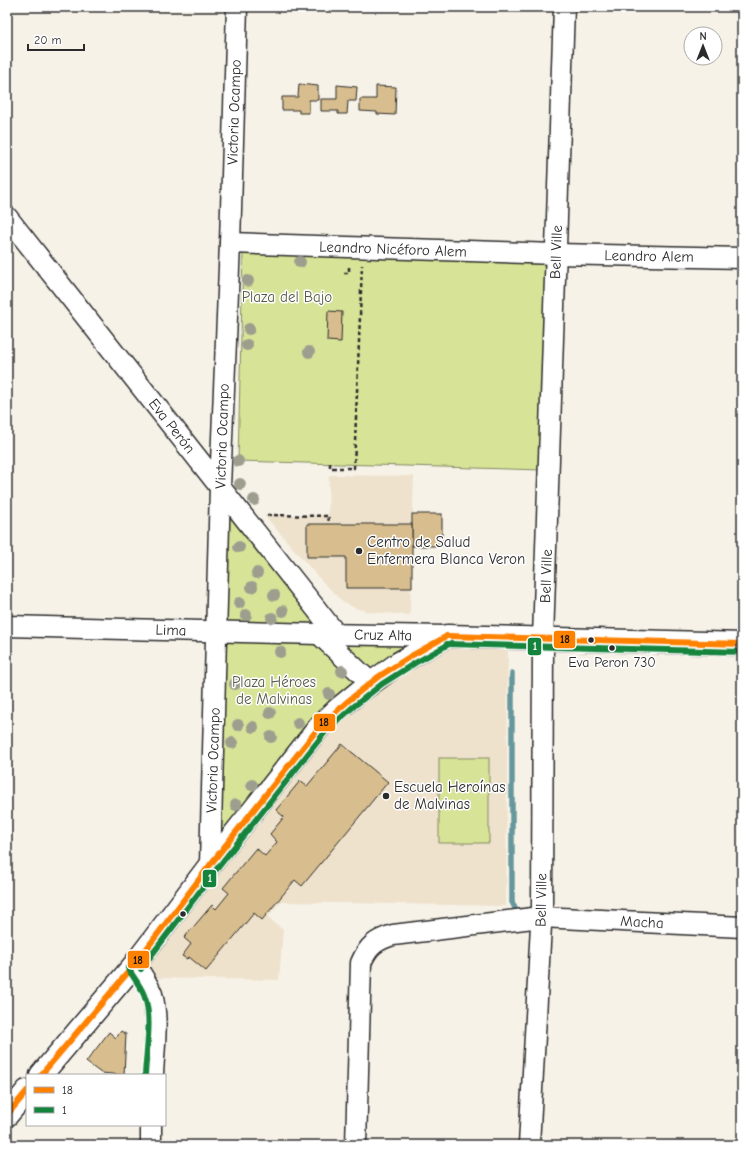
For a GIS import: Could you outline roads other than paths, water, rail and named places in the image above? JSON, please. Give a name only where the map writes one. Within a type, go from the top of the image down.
[{"type":"main road","name":"Cruz Alta","points":[[447,636],[742,644]]},
{"type":"main road","points":[[42,1074],[135,964],[320,726],[337,710],[399,663],[447,636]]},
{"type":"main road","points":[[7,1114],[26,1092]]},
{"type":"street","name":"Victoria Ocampo","points":[[210,866],[220,487],[230,244],[237,7]]},
{"type":"street","name":"Bell Ville","points":[[529,1145],[541,918],[543,639],[564,7]]},
{"type":"street","name":"Eva Perón","points":[[7,217],[243,515],[328,634],[371,683]]},
{"type":"street","name":"Leandro Nicéforo Alem","points":[[230,244],[556,254]]},
{"type":"street","name":"Leandro Alem","points":[[556,254],[742,258]]},
{"type":"street","name":"Lima","points":[[7,626],[328,634]]},
{"type":"street","name":"Cruz Alta","points":[[328,634],[447,636]]},
{"type":"street","name":"Macha","points":[[356,1145],[361,962],[371,945],[380,938],[393,935],[541,918],[742,927]]},
{"type":"street","points":[[135,964],[152,994],[156,1015],[153,1074]]},
{"type":"street","points":[[151,1145],[152,1126]]},
{"type":"waterway","points":[[512,673],[512,902],[515,908]]},
{"type":"place","name":"Centro de Salud Enfermera Blanca Veron","points":[[359,551]]},
{"type":"place","name":"Eva Peron 730","points":[[612,648]]},
{"type":"place","name":"Escuela Heroínas de Malvinas","points":[[386,796]]},
{"type":"park label","name":"Plaza del Bajo","points":[[287,297]]},
{"type":"park label","name":"Plaza Héroes de Malvinas","points":[[274,690]]}]
